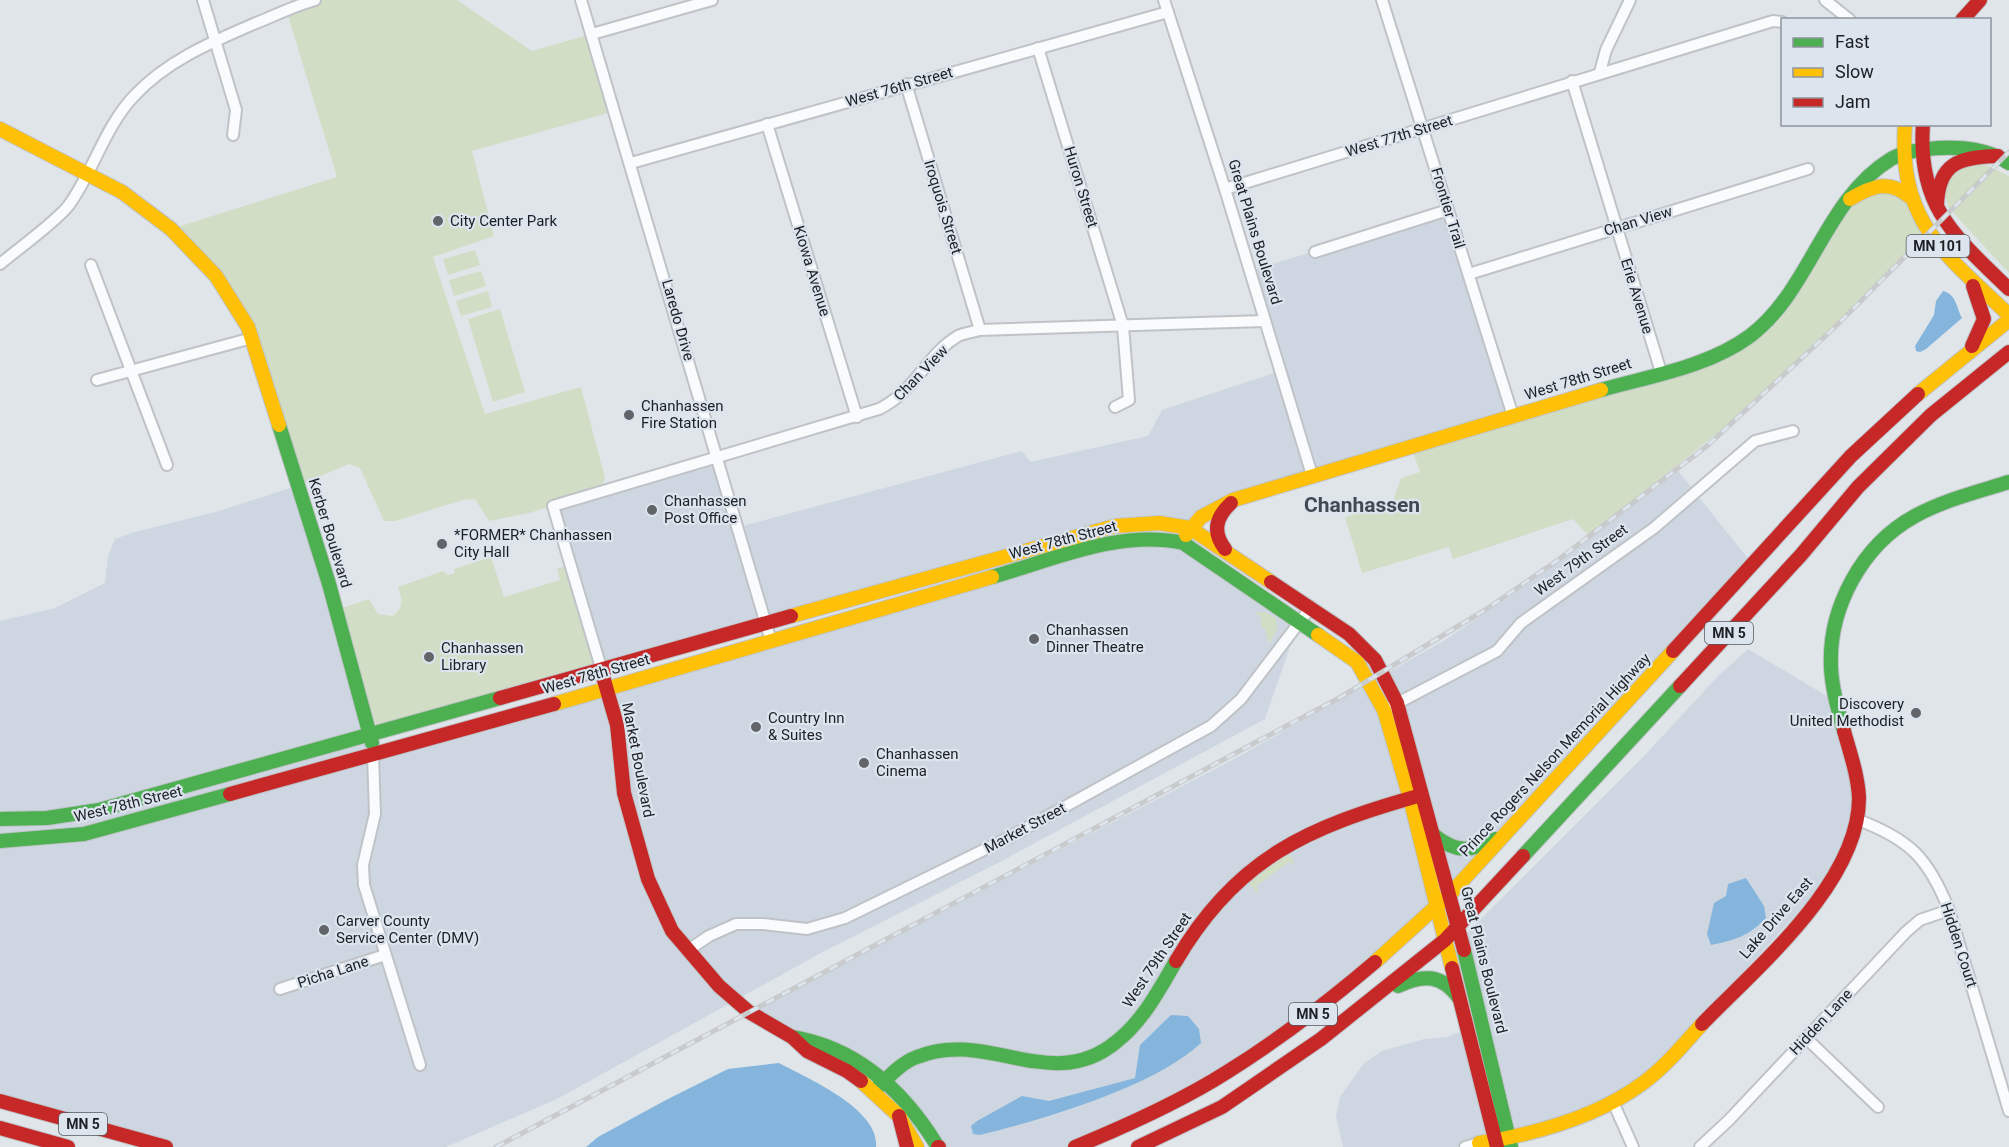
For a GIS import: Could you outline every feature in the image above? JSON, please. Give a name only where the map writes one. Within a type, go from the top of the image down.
[{"type":"street","points":[[202,0],[236,110],[233,135]]},
{"type":"street","points":[[0,264],[69,206],[114,123],[134,96],[184,56],[286,9],[315,0]]},
{"type":"street","name":"Laredo Drive","points":[[581,0],[771,641]]},
{"type":"street","points":[[592,34],[712,0]]},
{"type":"street","name":"Great Plains Boulevard","points":[[1164,0],[1225,189],[1312,475]]},
{"type":"street","name":"Frontier Trail","points":[[1382,0],[1513,416]]},
{"type":"street","points":[[1600,72],[1606,51],[1630,0]]},
{"type":"street","points":[[1825,0],[1848,18]]},
{"type":"street","points":[[1964,18],[1980,0]]},
{"type":"street","points":[[1977,18],[1984,0]]},
{"type":"street","name":"West 76th Street","points":[[631,163],[1168,12]]},
{"type":"street","points":[[1600,72],[1773,21],[1781,22]]},
{"type":"street","name":"Huron Street","points":[[1038,48],[1123,326],[1129,400],[1115,407]]},
{"type":"street","name":"West 77th Street","points":[[1225,189],[1600,72]]},
{"type":"street","name":"Erie Avenue","points":[[1572,81],[1661,372]]},
{"type":"street","name":"Iroquois Street","points":[[906,84],[980,330]]},
{"type":"street","name":"Kiowa Avenue","points":[[767,124],[856,417]]},
{"type":"street","name":"MN 101","points":[[1905,126],[1902,155],[1910,197],[1928,233],[1970,279],[2009,315]]},
{"type":"street","name":"MN 101","points":[[1923,126],[1922,150],[1927,188],[1938,213],[1950,231],[2009,289]]},
{"type":"street","name":"Kerber Boulevard","points":[[0,129],[122,192],[171,229],[216,276],[248,327],[329,584],[371,735],[375,814],[363,872],[366,892],[420,1065]]},
{"type":"street","name":"West 78th Street","points":[[0,841],[84,834],[607,688],[1118,541],[1151,537],[1182,543],[1190,528],[1208,512],[1233,501],[1312,475],[1661,372],[1729,349],[1750,337],[1769,320],[1850,199],[1878,170],[1902,155],[1922,150],[1965,148],[2003,160]]},
{"type":"street","points":[[1938,213],[1938,186],[1947,168],[1972,156],[2003,160]]},
{"type":"street","name":"Chan View","points":[[1468,274],[1808,169]]},
{"type":"street","points":[[1850,199],[1869,188],[1885,184],[1902,189],[1910,197]]},
{"type":"street","points":[[1315,252],[1449,210]]},
{"type":"street","points":[[91,265],[167,465]]},
{"type":"street","points":[[1970,279],[1980,301],[1984,319],[1970,349]]},
{"type":"street","name":"Prince Rogers Nelson Memorial Highway","points":[[1075,1147],[1118,1129],[1226,1073],[1314,1013],[1437,906],[1518,822],[1851,456],[1903,406],[1970,349],[2009,320]]},
{"type":"street","name":"Chan View","points":[[553,506],[856,417],[894,401],[909,390],[939,351],[959,336],[980,330],[1264,321]]},
{"type":"street","points":[[97,380],[252,338]]},
{"type":"street","name":"MN 5","points":[[1138,1147],[1222,1107],[1376,998],[1460,927],[1801,555],[1858,487],[1931,415],[2009,352]]},
{"type":"street","points":[[1978,375],[2009,360]]},
{"type":"street","name":"West 79th Street","points":[[1384,710],[1497,651],[1521,623],[1661,523],[1755,441],[1794,431]]},
{"type":"street","name":"Lake Drive East","points":[[1479,1143],[1503,1143],[1580,1116],[1636,1089],[1674,1053],[1810,908],[1834,874],[1852,836],[1858,808],[1852,761],[1839,713],[1831,666],[1834,624],[1842,601],[1861,564],[1881,542],[1912,517],[1950,501],[2009,482]]},
{"type":"street","points":[[1225,549],[1218,539],[1216,523],[1222,511],[1233,501]]},
{"type":"street","name":"Market Boulevard","points":[[553,506],[617,724],[624,793],[648,879],[672,931],[719,986],[748,1012],[792,1037],[807,1051],[847,1071],[874,1091],[899,1116],[917,1147]]},
{"type":"street","name":"West 78th Street","points":[[0,819],[47,818],[99,810],[1114,526],[1159,523],[1190,528]]},
{"type":"street","name":"Great Plains Boulevard","points":[[1190,528],[1225,549],[1349,634],[1367,650],[1383,672],[1397,703],[1444,940],[1503,1143]]},
{"type":"street","name":"Great Plains Boulevard","points":[[1182,543],[1357,662],[1384,710],[1435,836],[1451,893],[1460,927],[1503,1143]]},
{"type":"street","name":"Market Street","points":[[687,951],[709,936],[736,924],[763,924],[807,929],[845,918],[1008,838],[1211,726],[1241,699],[1311,607]]},
{"type":"street","name":"West 79th Street","points":[[874,1091],[917,1057],[942,1049],[966,1046],[984,1049],[1048,1067],[1068,1066],[1101,1053],[1116,1042],[1143,1012],[1196,929],[1237,880],[1271,852],[1304,834],[1361,811],[1417,796]]},
{"type":"street","name":"Hidden Court","points":[[1856,819],[1896,836],[1921,856],[1936,878],[1949,910],[2009,1111]]},
{"type":"street","points":[[1435,836],[1456,851],[1473,850],[1497,838],[1518,822]]},
{"type":"street","name":"Hidden Lane","points":[[1700,1147],[1730,1120],[1906,932],[1920,920],[1949,910]]},
{"type":"street","name":"Picha Lane","points":[[280,989],[385,955]]},
{"type":"street","points":[[1376,998],[1406,982],[1426,976],[1443,980],[1459,998]]},
{"type":"street","name":"Market Boulevard","points":[[792,1037],[809,1038],[843,1053],[884,1081],[921,1121],[938,1147]]},
{"type":"street","points":[[1806,1038],[1878,1107]]},
{"type":"street","name":"MN 5","points":[[0,1101],[166,1147]]},
{"type":"street","points":[[1613,1102],[1633,1147]]},
{"type":"street","points":[[899,1116],[907,1147]]},
{"type":"street","name":"MN 5","points":[[0,1128],[68,1147]]},
{"type":"street","points":[[1465,1147],[1479,1143]]},
{"type":"shaded area","points":[[1448,210],[1513,416],[1312,475],[1194,523],[1146,523],[602,671],[553,506],[718,457],[739,527],[1022,451],[1030,462],[1148,436],[1162,410],[1280,371],[1250,271]]},
{"type":"shaded area","points":[[1675,467],[1753,565],[1437,906],[1279,1037],[1074,1147],[938,1147],[862,1065],[749,1012],[1236,758],[1445,640],[1517,591]]},
{"type":"shaded area","points":[[299,485],[373,754],[1094,548],[1183,543],[1299,621],[1265,719],[996,864],[821,953],[557,1099],[446,1147],[166,1147],[0,1101],[0,621],[55,608],[105,583],[108,556],[115,539],[219,511]]},
{"type":"shaded area","points":[[1748,649],[1837,702],[1858,809],[1836,871],[1640,1085],[1509,1137],[1462,938],[1645,755],[1717,677]]},
{"type":"shaded area","points":[[1467,1029],[1497,1147],[1343,1147],[1336,1116],[1340,1097],[1364,1063],[1382,1051],[1424,1039],[1447,1037]]},
{"type":"green space","name":"City Center Park","points":[[314,0],[457,0],[532,51],[592,34],[615,111],[472,151],[494,236],[433,257],[485,414],[581,387],[605,478],[598,492],[529,513],[489,521],[475,499],[463,500],[395,521],[384,521],[360,468],[349,464],[299,485],[252,338],[216,276],[171,229],[337,177],[286,9]]},
{"type":"green space","points":[[1979,161],[2009,176],[2009,273],[1948,207],[1943,186],[1950,166]]},
{"type":"green space","points":[[1891,184],[1928,233],[1762,397],[1589,536],[1573,519],[1453,559],[1449,547],[1362,573],[1345,517],[1392,504],[1401,478],[1420,472],[1411,447],[1583,395],[1750,337],[1850,199]]},
{"type":"green space","points":[[475,250],[480,265],[448,275],[443,259]]},
{"type":"green space","points":[[481,271],[486,286],[454,296],[449,280]]},
{"type":"green space","points":[[488,291],[492,307],[461,316],[456,301]]},
{"type":"green space","points":[[500,309],[525,392],[493,402],[468,319]]},
{"type":"green space","points":[[491,557],[504,597],[560,580],[557,569],[571,564],[602,671],[371,735],[336,610],[369,599],[378,614],[392,616],[401,606],[398,587],[443,571],[448,575],[455,573],[454,569]]},
{"type":"green space","points":[[1255,612],[1266,612],[1276,618],[1277,630],[1269,644],[1265,629],[1261,626],[1261,618]]},
{"type":"green space","points":[[1285,854],[1290,855],[1295,866],[1289,862],[1256,886],[1259,891],[1257,893],[1250,885],[1250,880]]},
{"type":"water","points":[[1943,291],[1954,298],[1962,318],[1926,349],[1916,351],[1915,346],[1934,315],[1936,301]]},
{"type":"water","points":[[1746,878],[1764,906],[1766,918],[1754,929],[1741,936],[1711,945],[1707,934],[1714,903],[1726,896],[1728,884]]},
{"type":"water","points":[[1171,1015],[1188,1016],[1199,1029],[1201,1043],[1181,1059],[1128,1087],[1097,1100],[1005,1129],[980,1135],[973,1134],[971,1126],[977,1121],[1022,1096],[1049,1101],[1135,1078],[1140,1045]]},
{"type":"water","points":[[779,1063],[840,1096],[854,1108],[866,1120],[874,1133],[876,1147],[586,1147],[598,1137],[728,1069]]},
{"type":"railway","points":[[496,1147],[1339,698],[1485,610],[1558,560],[1707,446],[1833,329],[2009,152]]},
{"type":"traffic: fast","points":[[1601,390],[1697,363],[1734,347],[1750,336],[1771,317],[1788,295],[1849,197],[1868,176],[1891,159],[1920,150],[1957,148],[1984,152],[2009,163]]},
{"type":"traffic: fast","points":[[279,425],[329,584],[372,743]]},
{"type":"traffic: fast","points":[[1844,731],[1833,684],[1832,645],[1835,623],[1842,601],[1864,561],[1896,528],[1926,510],[2009,482]]},
{"type":"traffic: fast","points":[[992,577],[1111,543],[1135,540],[1183,543],[1318,635]]},
{"type":"traffic: fast","points":[[1523,856],[1680,686]]},
{"type":"traffic: fast","points":[[0,819],[47,818],[99,810],[500,698]]},
{"type":"traffic: fast","points":[[0,841],[84,834],[230,794]]},
{"type":"traffic: fast","points":[[1435,836],[1443,842],[1464,849],[1495,839]]},
{"type":"traffic: fast","points":[[1464,950],[1511,1147]]},
{"type":"traffic: fast","points":[[874,1091],[905,1063],[943,1050],[968,1050],[1043,1062],[1068,1063],[1092,1057],[1116,1042],[1134,1025],[1150,1004],[1176,961]]},
{"type":"traffic: fast","points":[[1398,986],[1416,979],[1432,978],[1446,984],[1459,998]]},
{"type":"traffic: fast","points":[[792,1037],[838,1051],[877,1075],[910,1108],[938,1147]]},
{"type":"traffic: slow","points":[[1905,126],[1905,158],[1909,186],[1918,211],[1930,233],[1964,273],[2009,315]]},
{"type":"traffic: slow","points":[[0,129],[122,192],[171,229],[216,276],[248,327],[279,425]]},
{"type":"traffic: slow","points":[[1850,199],[1880,186],[1895,188],[1910,197]]},
{"type":"traffic: slow","points":[[1918,394],[2009,320]]},
{"type":"traffic: slow","points":[[1186,535],[1201,517],[1233,500],[1601,390]]},
{"type":"traffic: slow","points":[[791,616],[1115,526],[1159,523],[1190,528],[1271,582]]},
{"type":"traffic: slow","points":[[554,704],[992,577]]},
{"type":"traffic: slow","points":[[1318,635],[1357,662],[1384,710],[1410,798],[1452,968]]},
{"type":"traffic: slow","points":[[1375,962],[1451,893],[1673,651]]},
{"type":"traffic: slow","points":[[1479,1143],[1522,1135],[1564,1123],[1605,1106],[1651,1077],[1702,1024]]},
{"type":"traffic: slow","points":[[861,1081],[899,1116],[917,1147]]},
{"type":"traffic: jam","points":[[1964,18],[1980,0]]},
{"type":"traffic: jam","points":[[1923,126],[1926,177],[1943,217],[1956,235],[2009,289]]},
{"type":"traffic: jam","points":[[1937,206],[1941,180],[1953,165],[1972,158],[1998,156]]},
{"type":"traffic: jam","points":[[1972,346],[1984,319],[1973,286]]},
{"type":"traffic: jam","points":[[1680,686],[1801,555],[1858,487],[1931,415],[2009,352]]},
{"type":"traffic: jam","points":[[1673,651],[1851,456],[1918,394]]},
{"type":"traffic: jam","points":[[1225,549],[1217,531],[1219,519],[1231,503]]},
{"type":"traffic: jam","points":[[1271,582],[1349,634],[1375,660],[1397,703],[1464,950]]},
{"type":"traffic: jam","points":[[500,698],[791,616]]},
{"type":"traffic: jam","points":[[604,680],[617,725],[624,793],[648,879],[672,931],[719,986],[749,1012],[792,1037],[807,1051],[847,1071],[861,1081]]},
{"type":"traffic: jam","points":[[230,794],[554,704]]},
{"type":"traffic: jam","points":[[1702,1024],[1801,922],[1824,892],[1842,861],[1854,830],[1859,798],[1844,731]]},
{"type":"traffic: jam","points":[[1176,961],[1199,926],[1224,896],[1250,872],[1278,852],[1342,820],[1418,796]]},
{"type":"traffic: jam","points":[[1138,1147],[1222,1107],[1321,1039],[1445,940],[1523,856]]},
{"type":"traffic: jam","points":[[1075,1147],[1152,1113],[1227,1072],[1303,1020],[1375,962]]},
{"type":"traffic: jam","points":[[1452,968],[1497,1147]]},
{"type":"traffic: jam","points":[[0,1101],[166,1147]]},
{"type":"traffic: jam","points":[[899,1116],[907,1147]]},
{"type":"traffic: jam","points":[[0,1128],[68,1147]]},
{"type":"place","name":"City Center Park","points":[[438,221]]},
{"type":"place","name":"Chanhassen Fire Station","points":[[629,415]]},
{"type":"place","name":"Chanhassen Post Office","points":[[652,510]]},
{"type":"place","name":"*FORMER* Chanhassen City Hall","points":[[442,544]]},
{"type":"place","name":"Chanhassen Dinner Theatre","points":[[1034,639]]},
{"type":"place","name":"Chanhassen Library","points":[[429,657]]},
{"type":"place","name":"Discovery United Methodist","points":[[1916,713]]},
{"type":"place","name":"Country Inn & Suites","points":[[756,727]]},
{"type":"place","name":"Chanhassen Cinema","points":[[864,763]]},
{"type":"place","name":"Carver County Service Center (DMV)","points":[[324,930]]},
{"type":"district","name":"Chanhassen","points":[[1362,505]]}]
